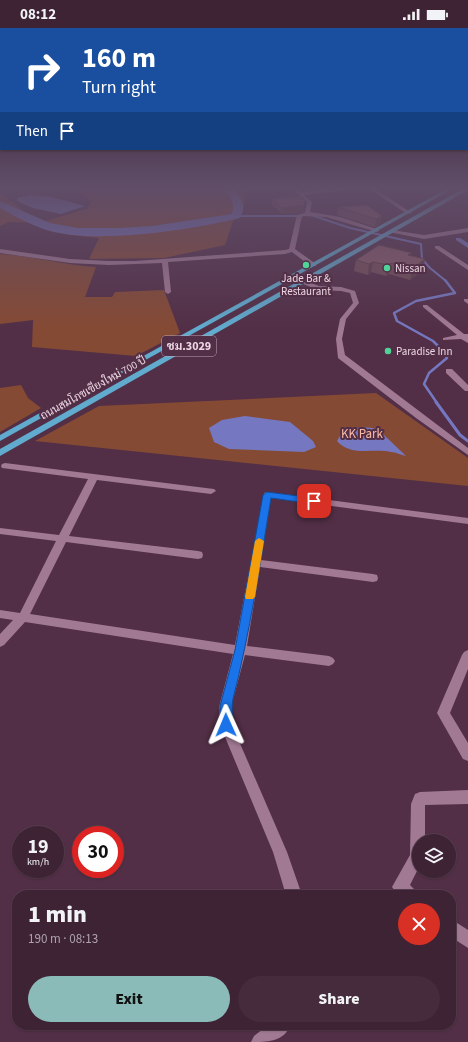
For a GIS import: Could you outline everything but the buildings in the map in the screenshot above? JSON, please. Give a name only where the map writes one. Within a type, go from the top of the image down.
[{"type":"main road","name":"ถนนสมโภชเชียงใหม่ 700 ปี","points":[[0,438],[369,234]]},
{"type":"main road","name":"ถนนสมโภชเชียงใหม่ 700 ปี","points":[[0,453],[387,234]]},
{"type":"street","points":[[292,250],[296,234]]},
{"type":"street","points":[[401,234],[424,237],[441,234]]},
{"type":"street","points":[[437,247],[468,268]]},
{"type":"street","points":[[0,251],[16,252],[70,261],[135,263],[238,257],[292,250],[298,252],[308,262],[314,265]]},
{"type":"street","points":[[165,261],[168,292]]},
{"type":"street","points":[[303,282],[318,288],[341,289],[353,292],[356,303],[343,319],[339,339],[341,356],[468,452]]},
{"type":"street","points":[[425,306],[466,338]]},
{"type":"street","points":[[445,339],[466,338]]},
{"type":"street","points":[[449,372],[468,389]]},
{"type":"street","points":[[5,466],[211,491]]},
{"type":"street","points":[[0,642],[23,617],[94,476]]},
{"type":"street","points":[[292,890],[280,852],[226,725],[225,706],[240,650],[267,495],[468,521]]},
{"type":"street","points":[[0,531],[62,540],[198,555]]},
{"type":"street","points":[[256,563],[372,578]]},
{"type":"street","points":[[0,614],[240,650],[329,661]]},
{"type":"street","points":[[468,655],[443,712],[468,755]]},
{"type":"street","points":[[404,890],[400,887],[417,856],[418,804],[420,799],[468,797]]},
{"type":"street","points":[[456,931],[468,940]]},
{"type":"street","points":[[260,1042],[276,1030]]},
{"type":"green space","points":[[68,234],[229,234],[225,245],[164,258],[89,259],[99,238]]},
{"type":"green space","points":[[0,254],[96,267],[85,297],[112,297],[115,292],[164,290],[180,333],[136,356],[32,347],[33,320],[0,324]]},
{"type":"green space","points":[[21,385],[28,398],[41,408],[0,432],[0,388]]},
{"type":"green space","name":"KK Park","points":[[376,393],[468,458],[468,486],[35,441],[99,406]]},
{"type":"water","points":[[245,416],[290,422],[313,441],[316,447],[304,452],[229,449],[214,442],[209,428],[222,420]]},
{"type":"water","points":[[360,427],[373,428],[384,435],[406,456],[395,452],[349,449],[337,441],[341,434]]},
{"type":"waterway","points":[[378,234],[421,244],[422,259],[430,268],[445,280]]},
{"type":"waterway","points":[[458,239],[468,246]]},
{"type":"waterway","points":[[437,403],[424,384],[429,373],[447,358],[444,352],[433,341],[397,321],[394,313],[416,301],[455,293],[445,280]]},
{"type":"waterway","points":[[436,402],[460,435],[468,441]]},
{"type":"slow traffic","points":[[250,597],[259,541]]},
{"type":"place","name":"Jade Bar & Restaurant","points":[[306,265]]},
{"type":"place","name":"Nissan","points":[[387,268]]},
{"type":"place","name":"Paradise Inn","points":[[388,351]]},
{"type":"route","points":[[226,725],[225,706],[240,650],[267,495],[314,501]]}]
